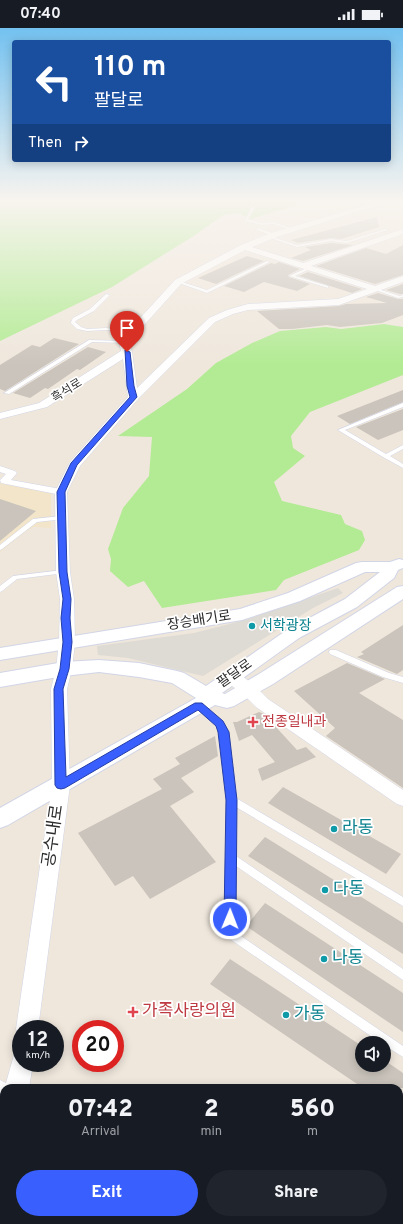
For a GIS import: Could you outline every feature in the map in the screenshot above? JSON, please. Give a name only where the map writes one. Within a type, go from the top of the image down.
[{"type":"street","name":"흑석로","points":[[0,416],[43,405],[126,347],[133,332],[178,282],[229,255]]},
{"type":"street","points":[[271,255],[376,289]]},
{"type":"street","points":[[309,266],[339,255]]},
{"type":"street","points":[[67,642],[67,599],[63,572],[61,492],[74,465],[134,397],[212,320],[230,312],[248,307],[339,302],[403,279]]},
{"type":"street","points":[[126,347],[130,386],[134,397]]},
{"type":"street","points":[[0,469],[12,473],[4,480],[61,492]]},
{"type":"street","name":"장승배기로","points":[[351,603],[388,574],[397,564]]},
{"type":"street","name":"장승배기로","points":[[0,654],[242,614],[294,597],[362,567],[397,564]]},
{"type":"street","points":[[0,680],[64,669],[99,666],[139,670],[177,678],[206,702],[227,701],[266,679],[403,591]]},
{"type":"street","name":"팔달로","points":[[0,819],[206,702],[213,690],[293,634],[351,603]]},
{"type":"street","name":"공수내로","points":[[29,1020],[61,785],[59,689],[64,669],[67,642]]},
{"type":"street","points":[[231,677],[248,689],[262,703],[403,799]]},
{"type":"street","points":[[18,1084],[20,1072]]},
{"type":"lane","points":[[178,282],[207,292],[268,262]]},
{"type":"lane","points":[[309,266],[291,276],[327,287]]},
{"type":"lane","points":[[376,289],[400,297],[403,296]]},
{"type":"lane","points":[[108,295],[92,310],[75,319],[73,322],[79,328],[87,330],[106,329],[133,332]]},
{"type":"lane","points":[[7,393],[91,341],[126,347]]},
{"type":"lane","points":[[403,405],[341,430],[403,466]]},
{"type":"lane","points":[[385,456],[403,446]]},
{"type":"lane","points":[[0,548],[35,520],[62,518]]},
{"type":"lane","points":[[0,590],[15,577],[63,572]]},
{"type":"lane","points":[[333,652],[386,675],[403,680]]},
{"type":"lane","points":[[206,702],[224,732],[232,800],[230,934],[403,1052]]},
{"type":"lane","points":[[232,800],[403,902]]},
{"type":"lane","points":[[231,858],[403,975]]},
{"type":"shaded area","points":[[0,481],[51,492],[51,528],[34,527],[26,531],[0,552]]},
{"type":"shaded area","name":"서학광장","points":[[338,588],[343,593],[313,608],[203,676],[128,658],[98,655],[97,646],[194,633],[245,620]]},
{"type":"green space","points":[[0,255],[163,255],[112,287],[0,341]]},
{"type":"green space","points":[[384,324],[403,327],[403,375],[310,412],[291,436],[293,448],[305,456],[274,482],[282,501],[341,515],[345,524],[362,531],[365,540],[359,550],[284,580],[276,590],[162,608],[144,581],[128,587],[110,571],[111,559],[108,549],[123,508],[149,476],[152,437],[118,436],[187,389],[216,363],[252,343],[280,331],[326,327],[341,329]]},
{"type":"building","points":[[299,255],[322,255],[303,261],[291,258]]},
{"type":"building","points":[[347,255],[403,255],[403,275],[375,284],[316,266]]},
{"type":"building","points":[[247,256],[264,261],[216,284],[198,278]]},
{"type":"building","points":[[279,262],[300,269],[288,275],[289,277],[310,284],[297,291],[264,282],[244,292],[224,286],[271,263],[275,264]]},
{"type":"building","points":[[308,272],[362,289],[352,293],[299,276]]},
{"type":"building","points":[[403,284],[403,294],[386,290]]},
{"type":"building","points":[[378,293],[403,299],[403,315],[382,323],[340,327],[327,325],[279,329],[257,311],[339,306],[346,304],[387,303],[366,297]]},
{"type":"building","points":[[54,338],[79,344],[5,391],[0,389],[0,365],[32,345],[40,347]]},
{"type":"building","points":[[88,347],[106,352],[80,370],[77,369],[48,389],[45,388],[30,398],[13,393]]},
{"type":"building","points":[[403,390],[403,402],[350,424],[337,416]]},
{"type":"building","points":[[403,409],[403,430],[378,440],[356,427]]},
{"type":"building","points":[[0,499],[36,511],[0,541]]},
{"type":"building","points":[[403,625],[403,670],[397,674],[357,657],[364,654],[361,652]]},
{"type":"building","points":[[347,663],[385,679],[359,693],[403,720],[403,788],[326,736],[335,728],[294,691]]},
{"type":"building","points":[[259,712],[264,714],[297,750],[306,747],[316,757],[262,781],[258,769],[275,762],[252,735],[239,741],[233,722],[237,722]]},
{"type":"building","points":[[215,736],[218,756],[181,778],[194,792],[170,806],[216,862],[150,899],[133,876],[115,886],[78,833],[162,789],[153,779],[180,764],[175,758]]},
{"type":"building","name":"라동","points":[[283,787],[401,854],[386,874],[268,803]]},
{"type":"building","name":"다동","points":[[265,837],[403,923],[403,954],[248,856]]},
{"type":"building","name":"나동","points":[[265,903],[403,993],[403,1032],[246,926]]},
{"type":"building","name":"가동","points":[[230,959],[355,1041],[355,1072],[391,1072],[391,1065],[403,1073],[403,1084],[357,1084],[210,984]]},
{"type":"place","name":"서학광장","points":[[252,626]]},
{"type":"place","name":"전종일내과","points":[[253,722]]},
{"type":"place","name":"라동","points":[[334,829]]},
{"type":"place","name":"다동","points":[[325,890]]},
{"type":"place","name":"나동","points":[[324,959]]},
{"type":"place","name":"가족사랑의원","points":[[133,1012]]},
{"type":"place","name":"가동","points":[[286,1015]]},
{"type":"route","points":[[127,352],[130,386],[134,397],[74,465],[61,492],[63,572],[67,599],[67,642],[64,669],[59,689],[61,785],[199,705],[220,724],[224,732],[232,800],[230,919]]}]
